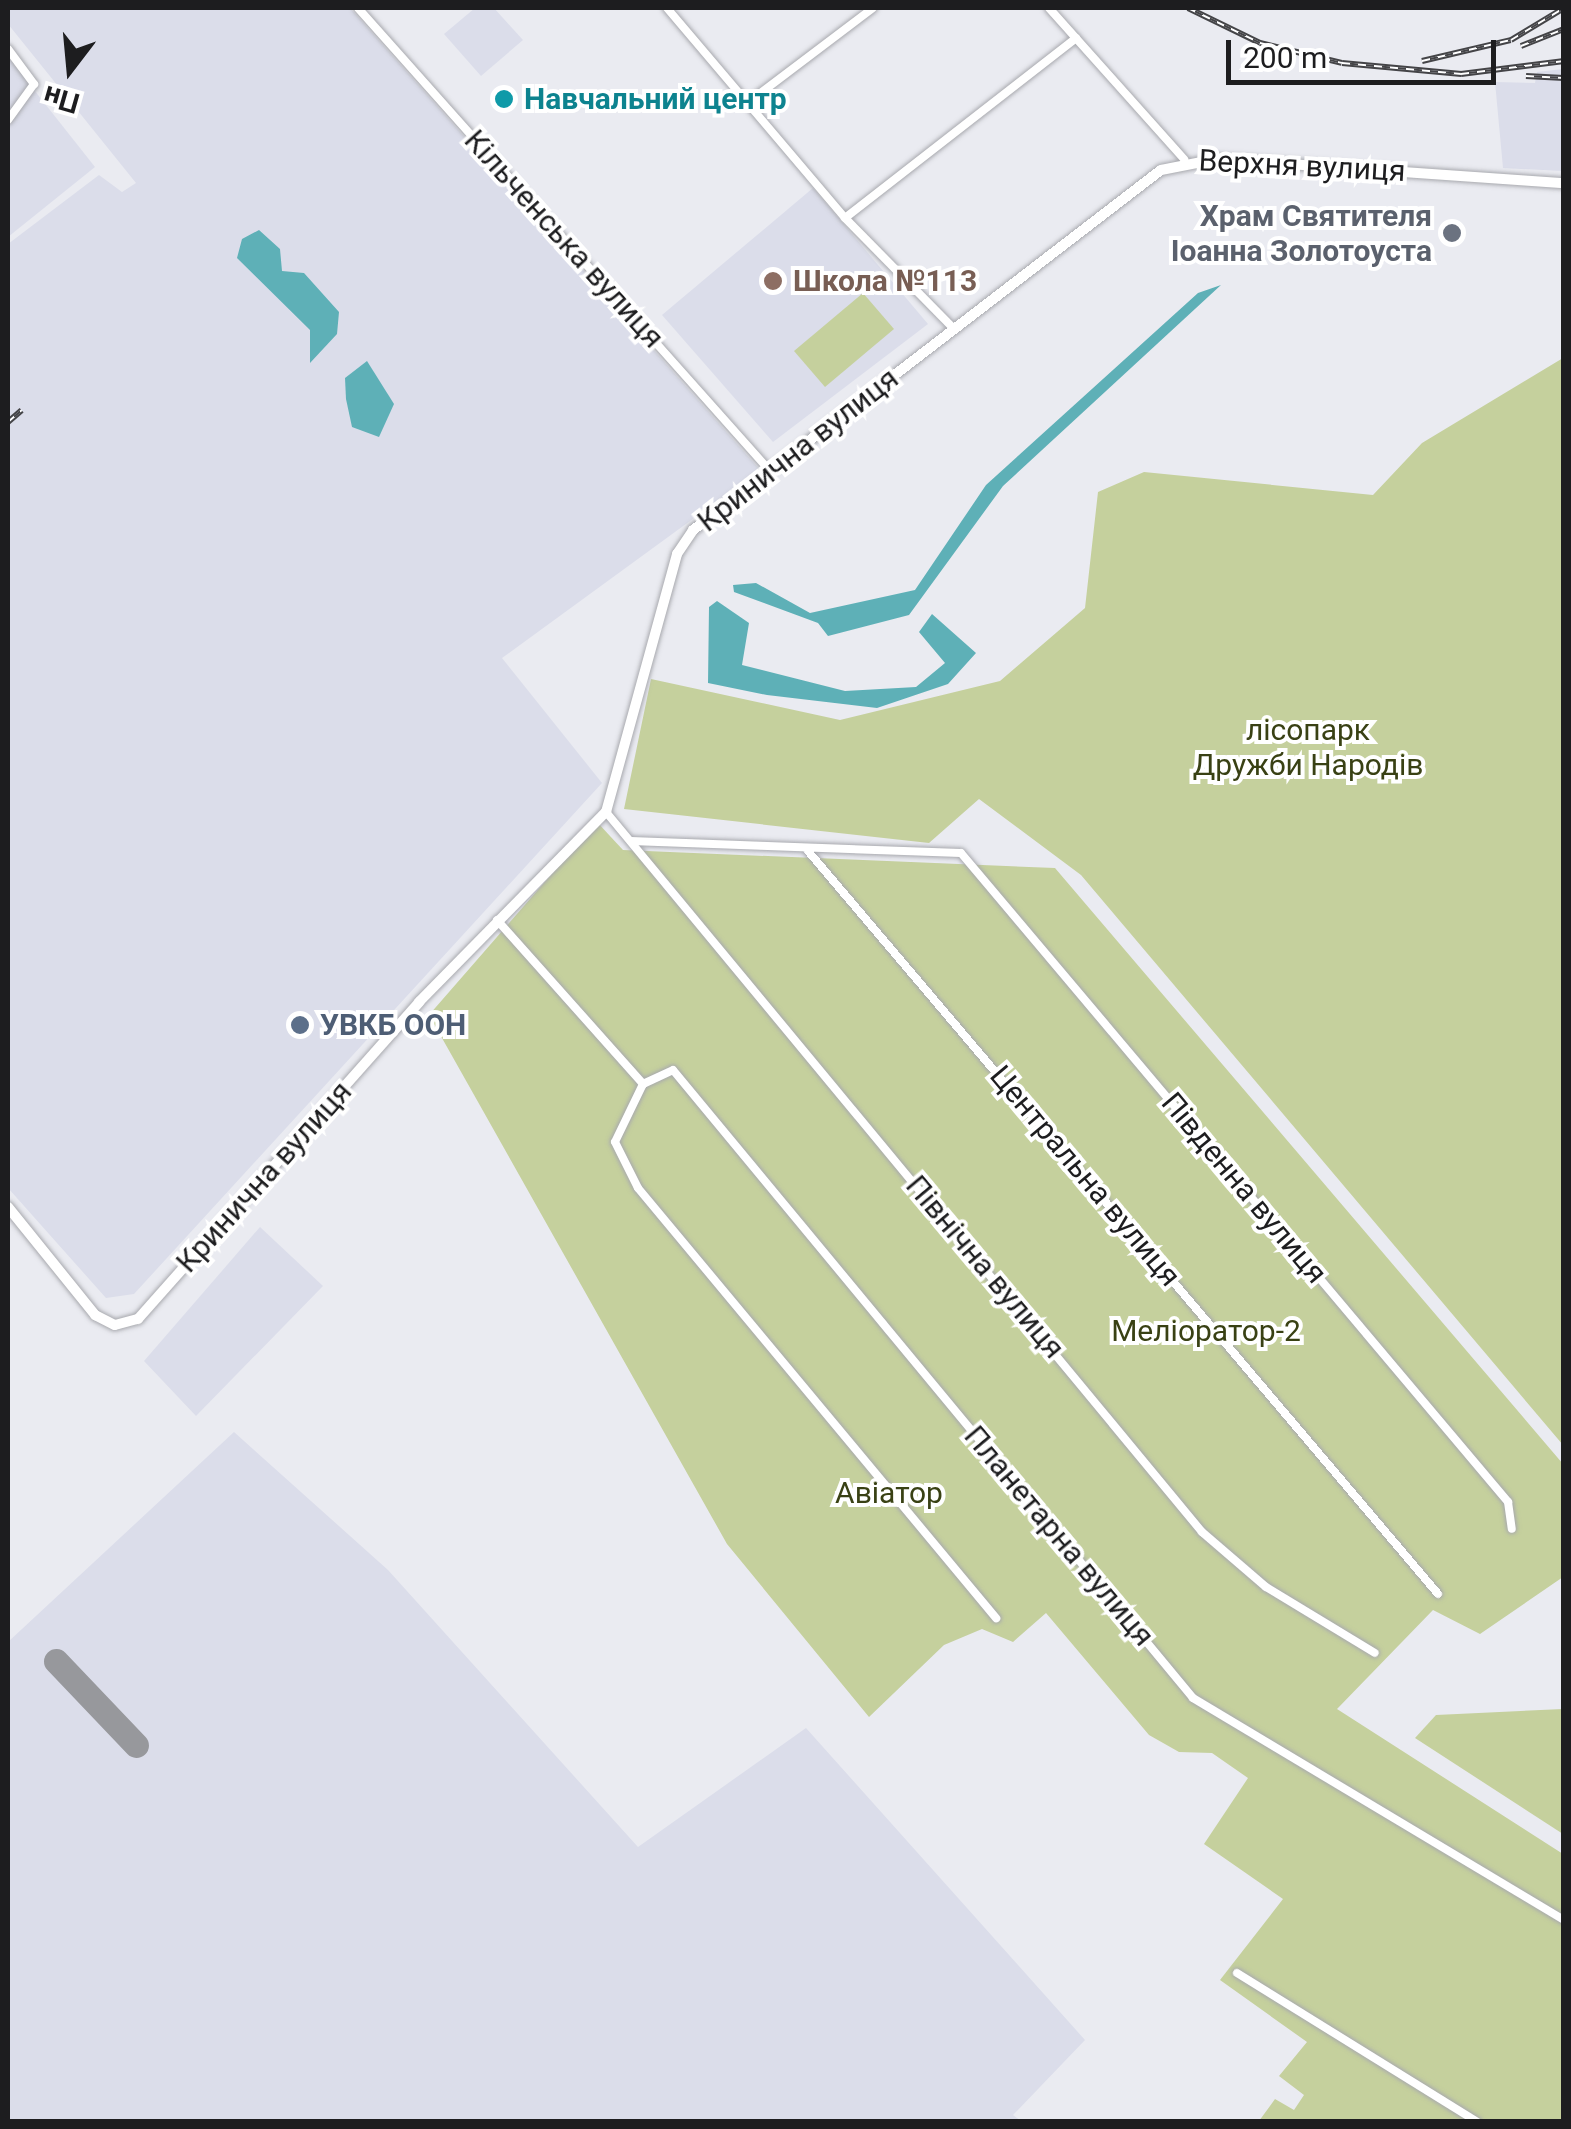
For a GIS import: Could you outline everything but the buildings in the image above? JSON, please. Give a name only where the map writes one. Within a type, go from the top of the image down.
[{"type":"street","name":"Кільченська вулиця","points":[[358,8],[770,471]]},
{"type":"street","points":[[667,8],[845,218],[954,329]]},
{"type":"street","points":[[750,102],[872,8]]},
{"type":"street","name":"Верхня вулиця","points":[[1049,8],[1184,159],[1564,182]]},
{"type":"street","points":[[845,218],[1076,38]]},
{"type":"street","points":[[8,49],[34,84],[8,120]]},
{"type":"street","name":"Кринична вулиця","points":[[8,1207],[95,1315],[115,1326],[138,1318],[496,920],[606,812],[683,541],[954,329],[1184,159]]},
{"type":"street","name":"Північна вулиця","points":[[606,812],[1202,1532],[1266,1587],[1375,1653]]},
{"type":"street","points":[[630,841],[808,852]]},
{"type":"street","name":"Південна вулиця","points":[[808,852],[961,854],[1508,1502],[1512,1529]]},
{"type":"street","name":"Центральна вулиця","points":[[808,852],[1438,1594]]},
{"type":"street","points":[[496,920],[643,1084],[615,1142],[638,1188],[996,1618]]},
{"type":"street","name":"Планетарна вулиця","points":[[643,1084],[673,1070],[1193,1698],[1564,1920]]},
{"type":"street","points":[[1237,1973],[1477,2122]]},
{"type":"shaded area","points":[[8,8],[350,8],[760,470],[502,658],[602,783],[134,1294],[106,1298],[8,1188],[8,244],[99,175],[122,192],[136,183],[8,24]]},
{"type":"shaded area","points":[[475,8],[494,8],[523,40],[481,76],[444,34]]},
{"type":"shaded area","points":[[8,57],[95,167],[8,237]]},
{"type":"shaded area","points":[[1563,69],[1563,171],[1503,168],[1495,82],[1535,83],[1537,72]]},
{"type":"shaded area","points":[[813,188],[928,324],[773,442],[662,315]]},
{"type":"shaded area","points":[[260,1227],[323,1286],[196,1416],[144,1361]]},
{"type":"shaded area","points":[[234,1432],[388,1570],[638,1847],[806,1728],[1085,2040],[1013,2115],[1021,2121],[8,2121],[8,1642]]},
{"type":"green space","points":[[863,293],[894,329],[825,387],[794,351]]},
{"type":"green space","name":"лісопарк Дружби Народів","points":[[1563,358],[1563,1445],[1081,875],[979,799],[929,843],[624,809],[651,679],[840,720],[1000,681],[1085,608],[1098,492],[1144,472],[1373,495],[1422,443]]},
{"type":"green space","points":[[597,822],[623,850],[1055,868],[1563,1464],[1563,1577],[1480,1634],[1433,1610],[1337,1709],[1563,1854],[1563,2121],[1259,2121],[1275,2099],[1294,2110],[1304,2095],[1279,2076],[1307,2042],[1220,1980],[1283,1899],[1204,1844],[1248,1778],[1212,1753],[1179,1752],[1149,1735],[1046,1613],[1013,1642],[982,1629],[944,1645],[869,1717],[727,1544],[429,1015]]},
{"type":"green space","points":[[1563,1709],[1563,1834],[1415,1738],[1436,1715]]},
{"type":"water","points":[[259,230],[280,249],[282,271],[304,273],[339,312],[337,334],[310,363],[310,330],[237,258],[242,239]]},
{"type":"water","points":[[1221,285],[1003,486],[909,615],[828,636],[818,623],[734,592],[733,585],[756,583],[810,613],[915,590],[986,485],[1198,293]]},
{"type":"water","points":[[367,361],[394,404],[379,437],[352,427],[346,399],[345,378]]},
{"type":"water","points":[[717,601],[749,623],[742,665],[845,691],[916,687],[945,663],[919,632],[932,614],[976,653],[948,684],[877,708],[767,695],[708,683],[709,607]]},
{"type":"taxiway","points":[[56,1661],[136,1745]]},
{"type":"railway","points":[[1188,8],[1260,43],[1342,63],[1461,74],[1564,61]]},
{"type":"railway","points":[[1422,61],[1511,40],[1564,8]]},
{"type":"railway","points":[[1521,46],[1564,29]]},
{"type":"railway","points":[[1526,76],[1564,78]]},
{"type":"railway","points":[[8,422],[22,410]]},
{"type":"place","name":"Навчальний центр","points":[[504,99]]},
{"type":"place","name":"Храм Святителя Іоанна Золотоуста","points":[[1452,233]]},
{"type":"place","name":"Школа №113","points":[[773,281]]},
{"type":"place","name":"УВКБ ООН","points":[[300,1025]]},
{"type":"park label","name":"Меліоратор-2","points":[[1206,1331]]},
{"type":"park label","name":"Авіатор","points":[[889,1493]]}]
